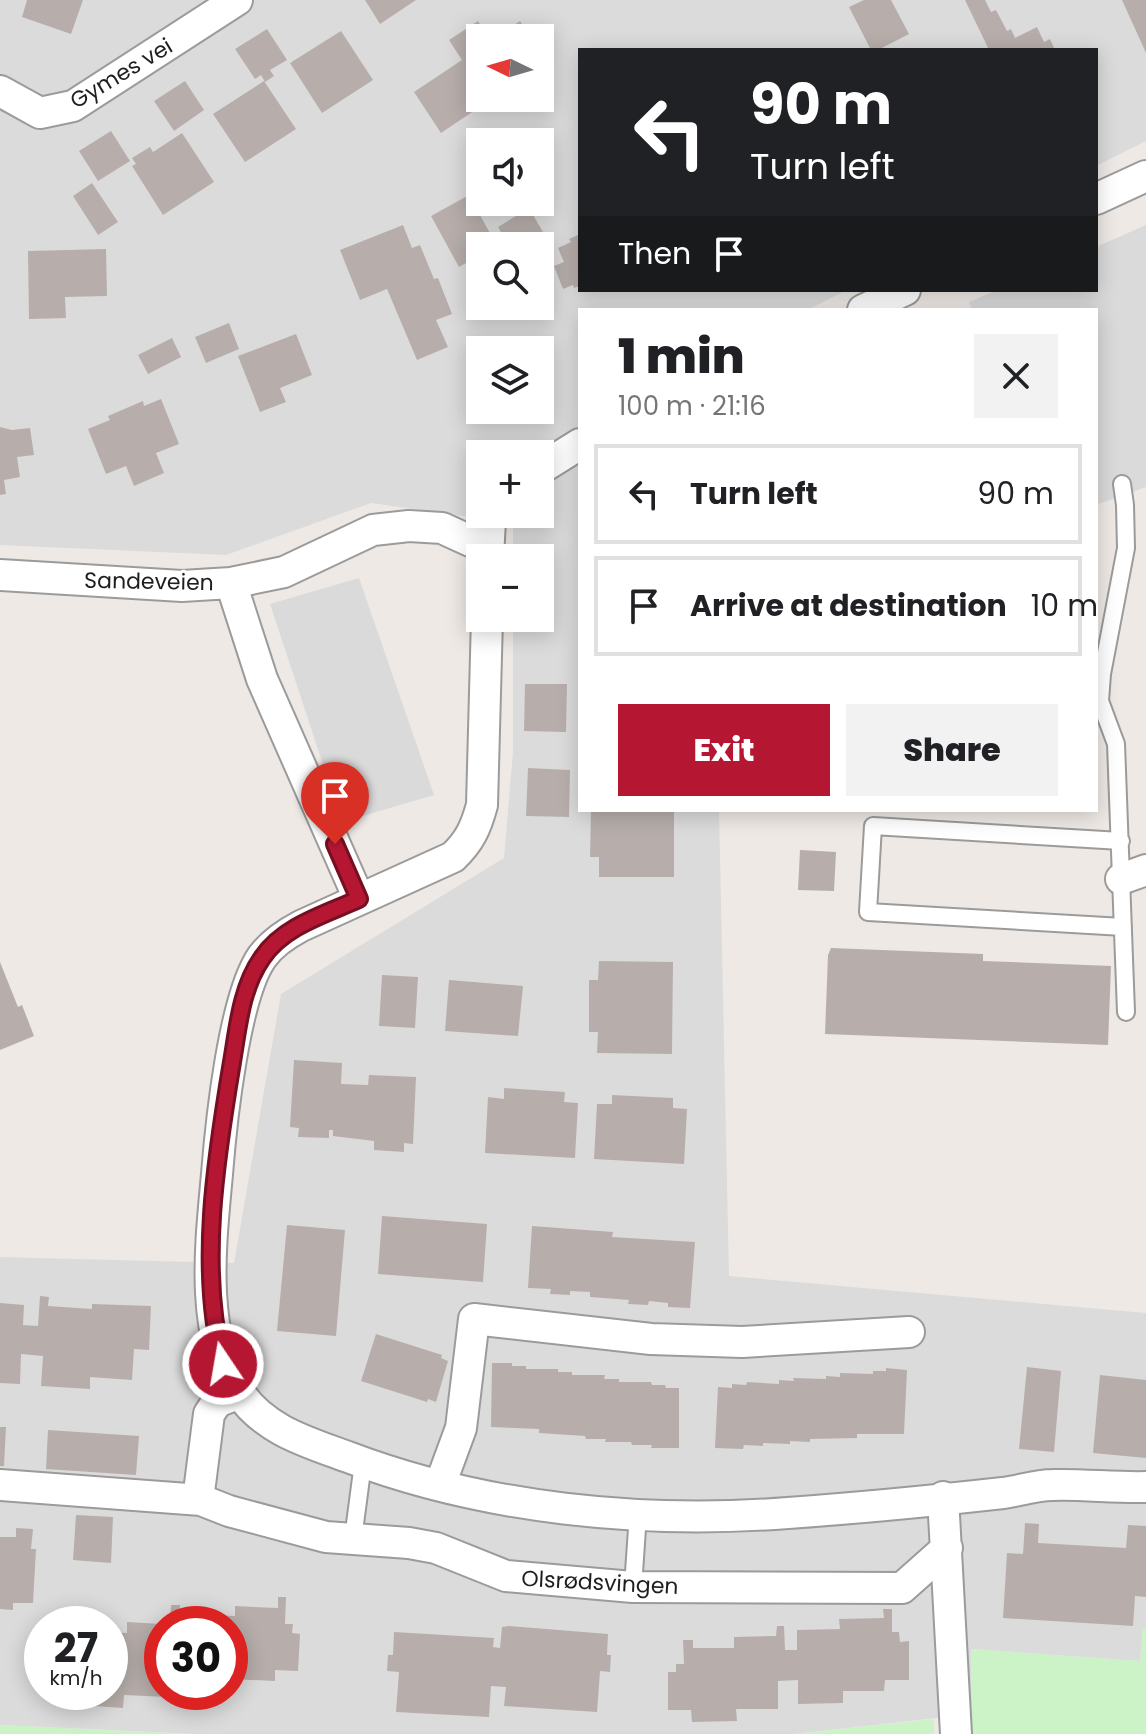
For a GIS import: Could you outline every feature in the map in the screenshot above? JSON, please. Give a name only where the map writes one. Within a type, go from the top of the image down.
[{"type":"street","name":"Gymes vei","points":[[0,91],[40,113],[73,106],[237,0]]},
{"type":"street","points":[[1098,198],[1146,176]]},
{"type":"street","points":[[867,308],[901,292]]},
{"type":"street","points":[[554,460],[578,445]]},
{"type":"street","name":"Sandeveien","points":[[0,575],[182,586],[231,583],[284,572],[373,530],[409,526],[442,528],[471,544]]},
{"type":"street","points":[[231,583],[262,679],[359,899]]},
{"type":"street","points":[[487,632],[484,783],[476,827],[466,844],[453,857],[279,939],[262,957],[250,979],[240,1015],[218,1156],[212,1255],[215,1336],[223,1364],[239,1393],[257,1415],[283,1433],[363,1463],[440,1485],[531,1504],[638,1514],[786,1513],[1005,1493],[1050,1485],[1146,1487]]},
{"type":"street","points":[[440,1485],[461,1428],[474,1319],[651,1339],[727,1341],[909,1332]]},
{"type":"street","points":[[201,1500],[199,1492],[209,1414],[217,1402],[239,1393]]},
{"type":"street","name":"Olsrødsvingen","points":[[0,1485],[201,1500],[229,1511],[326,1537],[436,1548],[506,1576],[633,1587],[902,1588],[947,1548]]},
{"type":"street","points":[[943,1497],[956,1734]]},
{"type":"lane","points":[[1122,484],[1126,548],[1102,674],[1100,701],[1116,744],[1121,841],[1134,875],[1123,927],[1126,1012]]},
{"type":"lane","points":[[1121,841],[873,826],[868,912],[1123,927]]},
{"type":"lane","points":[[353,1539],[363,1463]]},
{"type":"lane","points":[[633,1587],[638,1514]]},
{"type":"shaded area","points":[[0,0],[1146,0],[1146,141],[1098,165],[1098,48],[578,48],[578,292],[843,292],[811,308],[578,308],[578,812],[719,812],[729,1276],[1146,1313],[1146,1628],[1143,1629],[1140,1661],[971,1649],[972,1714],[794,1734],[195,1734],[0,1725],[0,1257],[234,1263],[281,994],[504,858],[513,752],[513,632],[554,632],[554,544],[513,544],[513,528],[554,528],[554,440],[466,440],[466,516],[371,503],[226,555],[0,545]]},
{"type":"shaded area","points":[[1146,225],[1146,487],[1098,504],[1098,308],[971,308],[969,302],[992,292],[1098,292],[1098,246]]},
{"type":"shaded area","points":[[359,578],[434,795],[342,822],[270,604]]},
{"type":"green space","points":[[1143,1628],[1146,1628],[1146,1734],[972,1734],[971,1649],[1140,1661]]},
{"type":"green space","points":[[934,1719],[934,1734],[794,1734]]},
{"type":"green space","points":[[0,1725],[195,1734],[0,1734]]},
{"type":"building","points":[[27,0],[83,0],[71,34],[22,17]]},
{"type":"building","points":[[365,0],[416,0],[380,24]]},
{"type":"building","points":[[864,0],[891,0],[909,34],[882,48],[870,48],[849,7]]},
{"type":"building","points":[[965,0],[985,0],[991,12],[996,10],[1007,31],[1011,29],[1015,38],[1037,27],[1044,42],[1050,39],[1054,48],[988,48]]},
{"type":"building","points":[[1122,0],[1146,0],[1146,53]]},
{"type":"building","points":[[267,29],[287,60],[270,70],[274,76],[265,82],[261,75],[255,79],[235,49]]},
{"type":"building","points":[[466,29],[466,112],[472,112],[441,133],[414,92],[462,60],[449,40]]},
{"type":"building","points":[[341,31],[373,80],[322,113],[290,63]]},
{"type":"building","points":[[185,81],[204,110],[174,131],[154,101]]},
{"type":"building","points":[[264,81],[296,129],[245,162],[213,114]]},
{"type":"building","points":[[111,131],[130,161],[98,181],[79,151]]},
{"type":"building","points":[[182,133],[214,182],[163,215],[132,166],[136,164],[132,158],[150,147],[153,152]]},
{"type":"building","points":[[92,183],[118,222],[98,235],[73,196]]},
{"type":"building","points":[[466,197],[466,216],[481,216],[489,232],[466,232],[466,263],[459,267],[431,216]]},
{"type":"building","points":[[516,216],[534,216],[543,232],[501,232],[498,227]]},
{"type":"building","points":[[403,225],[412,248],[420,245],[434,279],[438,278],[452,314],[436,320],[448,347],[417,360],[387,289],[360,300],[340,250]]},
{"type":"building","points":[[578,235],[578,287],[574,288],[573,285],[563,289],[554,266],[564,262],[558,248],[571,242],[569,239]]},
{"type":"building","points":[[106,249],[107,296],[65,297],[66,318],[29,319],[28,251]]},
{"type":"building","points":[[229,323],[239,349],[206,363],[195,337]]},
{"type":"building","points":[[296,334],[312,375],[280,388],[286,402],[260,412],[238,356]]},
{"type":"building","points":[[172,338],[181,357],[148,374],[138,355]]},
{"type":"building","points":[[161,399],[179,444],[156,453],[164,473],[134,486],[126,466],[106,474],[88,429],[110,420],[108,416],[143,401],[144,406]]},
{"type":"building","points":[[0,427],[12,430],[30,428],[34,455],[17,457],[20,477],[4,480],[6,494],[0,495]]},
{"type":"building","points":[[525,684],[567,684],[566,732],[524,731]]},
{"type":"building","points":[[528,768],[570,770],[569,817],[526,816]]},
{"type":"building","points":[[591,812],[674,812],[674,877],[599,877],[599,857],[590,857]]},
{"type":"building","points":[[800,850],[836,852],[834,891],[798,890]]},
{"type":"building","points":[[831,948],[983,954],[983,961],[1111,966],[1108,1045],[825,1034],[828,955]]},
{"type":"building","points":[[599,961],[673,962],[672,1054],[597,1053],[598,1032],[589,1032],[589,980],[598,980]]},
{"type":"building","points":[[0,962],[18,1007],[22,1005],[34,1036],[0,1050]]},
{"type":"building","points":[[382,975],[418,977],[415,1028],[379,1026]]},
{"type":"building","points":[[449,980],[523,986],[518,1036],[445,1031]]},
{"type":"building","points":[[294,1060],[342,1063],[341,1084],[368,1085],[369,1075],[416,1077],[413,1144],[404,1143],[404,1152],[374,1150],[374,1141],[333,1136],[333,1130],[329,1130],[329,1138],[298,1137],[299,1128],[290,1127]]},
{"type":"building","points":[[504,1088],[565,1092],[564,1102],[578,1103],[575,1158],[485,1153],[488,1097],[504,1099]]},
{"type":"building","points":[[612,1095],[673,1098],[673,1108],[687,1109],[684,1164],[594,1159],[597,1104],[612,1104]]},
{"type":"building","points":[[382,1216],[487,1224],[483,1282],[378,1274]]},
{"type":"building","points":[[287,1225],[345,1230],[336,1336],[277,1331]]},
{"type":"building","points":[[532,1226],[613,1232],[612,1237],[695,1242],[690,1308],[668,1307],[668,1303],[649,1301],[648,1305],[628,1304],[629,1300],[590,1297],[590,1292],[550,1294],[551,1289],[528,1288]]},
{"type":"building","points":[[40,1296],[49,1297],[48,1306],[92,1309],[92,1304],[151,1306],[149,1350],[134,1349],[132,1380],[90,1377],[90,1389],[41,1386],[43,1356],[21,1354],[20,1384],[0,1383],[0,1303],[24,1305],[23,1325],[38,1326]]},
{"type":"building","points":[[376,1334],[442,1355],[441,1358],[448,1361],[436,1402],[428,1399],[427,1402],[361,1381]]},
{"type":"building","points":[[492,1363],[512,1363],[512,1366],[526,1366],[526,1369],[558,1369],[558,1372],[572,1372],[572,1375],[605,1375],[604,1379],[619,1379],[619,1382],[651,1382],[652,1385],[665,1385],[666,1388],[679,1388],[679,1448],[605,1442],[606,1439],[586,1439],[585,1436],[539,1433],[539,1429],[491,1427]]},
{"type":"building","points":[[1027,1367],[1061,1371],[1054,1452],[1019,1449]]},
{"type":"building","points":[[886,1368],[907,1370],[904,1434],[857,1434],[857,1438],[810,1439],[810,1442],[790,1441],[790,1444],[763,1443],[763,1446],[744,1445],[743,1449],[715,1448],[718,1387],[732,1388],[732,1384],[746,1385],[747,1382],[779,1384],[779,1380],[794,1381],[793,1378],[826,1379],[826,1376],[840,1377],[840,1373],[873,1374],[873,1371],[886,1371]]},
{"type":"building","points":[[1100,1375],[1146,1380],[1146,1458],[1093,1453]]},
{"type":"building","points":[[0,1427],[6,1427],[4,1466],[0,1466]]},
{"type":"building","points":[[48,1430],[139,1436],[136,1475],[46,1469]]},
{"type":"building","points":[[76,1515],[113,1517],[111,1563],[73,1560]]},
{"type":"building","points":[[1025,1523],[1039,1524],[1038,1543],[1126,1548],[1128,1525],[1146,1526],[1146,1597],[1135,1596],[1133,1626],[1003,1618],[1007,1553],[1023,1554]]},
{"type":"building","points":[[16,1528],[33,1529],[31,1549],[36,1549],[33,1603],[13,1603],[13,1610],[0,1609],[0,1537],[16,1537]]},
{"type":"building","points":[[278,1597],[286,1597],[285,1624],[293,1624],[292,1633],[300,1634],[298,1671],[275,1670],[275,1681],[248,1680],[248,1607],[278,1608]]},
{"type":"building","points":[[883,1609],[892,1609],[892,1632],[899,1632],[900,1642],[909,1641],[909,1680],[885,1680],[884,1691],[843,1691],[843,1703],[798,1704],[798,1680],[778,1681],[778,1709],[736,1709],[737,1721],[692,1722],[691,1710],[668,1710],[668,1672],[676,1672],[676,1664],[684,1664],[683,1640],[693,1640],[693,1648],[734,1648],[734,1637],[776,1636],[777,1626],[784,1626],[785,1650],[797,1650],[797,1630],[840,1629],[839,1619],[884,1618]]},
{"type":"building","points":[[128,1622],[144,1623],[144,1696],[128,1695]]},
{"type":"building","points":[[502,1627],[608,1634],[610,1672],[600,1671],[597,1712],[504,1706],[506,1687],[491,1686],[489,1717],[396,1712],[399,1672],[387,1671],[388,1655],[393,1655],[394,1632],[494,1638],[493,1647],[500,1648]]},
{"type":"route","points":[[223,1364],[215,1336],[213,1228],[224,1108],[240,1015],[250,979],[262,957],[279,939],[359,899],[335,844]]}]
